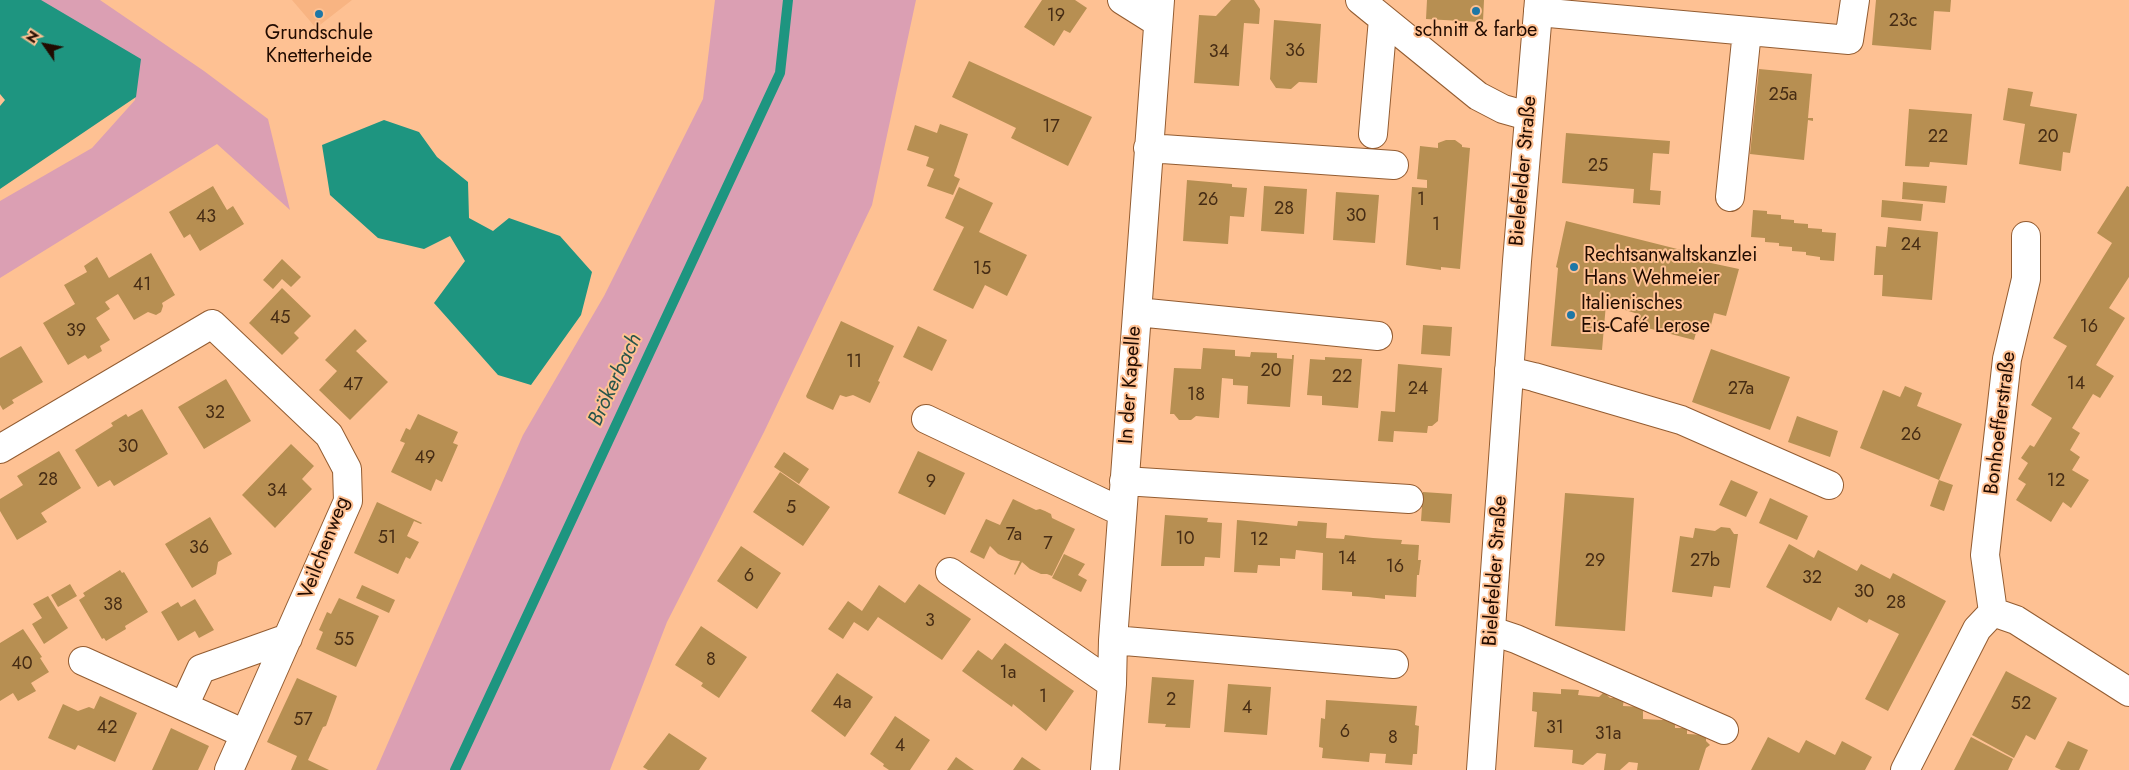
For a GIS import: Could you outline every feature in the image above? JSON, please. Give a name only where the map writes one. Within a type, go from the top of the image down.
[{"type":"street","points":[[1122,0],[1158,11]]},
{"type":"street","points":[[1360,0],[1478,96],[1503,109],[1528,116]]},
{"type":"street","points":[[1539,6],[1747,31],[1849,40],[1855,0]]},
{"type":"street","name":"Bielefelder Straße","points":[[1482,770],[1528,116],[1539,6]]},
{"type":"street","name":"In der Kapelle","points":[[1105,770],[1158,11]]},
{"type":"street","points":[[1374,134],[1383,19]]},
{"type":"street","points":[[1730,197],[1747,31]]},
{"type":"street","points":[[1148,148],[1394,165]]},
{"type":"street","name":"Bonhoefferstraße","points":[[1993,612],[1985,555],[2007,359],[2026,279],[2026,236]]},
{"type":"street","points":[[1137,312],[1378,336]]},
{"type":"street","name":"Veilchenweg","points":[[0,449],[212,324],[329,435],[347,469],[348,501],[229,770]]},
{"type":"street","points":[[1509,371],[1681,420],[1829,486]]},
{"type":"street","points":[[926,419],[1122,512]]},
{"type":"street","points":[[1124,480],[1409,499]]},
{"type":"street","points":[[950,572],[1112,684]]},
{"type":"street","points":[[1904,770],[1977,629],[1993,612],[2016,620],[2129,692]]},
{"type":"street","points":[[1492,631],[1525,643],[1724,730]]},
{"type":"street","points":[[184,706],[201,670],[288,638]]},
{"type":"street","points":[[1113,640],[1394,664]]},
{"type":"street","points":[[83,661],[245,734]]},
{"type":"shaded area","points":[[31,0],[100,0],[204,71],[268,119],[290,210],[217,144],[0,278],[0,201],[92,148],[135,100],[137,70]]},
{"type":"shaded area","name":"Grundschule Knetterheide","points":[[292,0],[352,0],[316,28]]},
{"type":"shaded area","points":[[715,0],[916,0],[872,205],[764,432],[667,622],[610,770],[376,770],[523,435],[604,296],[703,99]]},
{"type":"water","points":[[0,0],[41,0],[141,59],[136,97],[0,189],[0,106],[5,100],[0,94]]},
{"type":"water","points":[[384,120],[419,132],[437,157],[468,182],[469,218],[493,231],[509,218],[560,236],[592,272],[581,315],[531,385],[498,375],[434,303],[465,261],[450,236],[424,249],[378,238],[330,195],[322,145]]},
{"type":"building","points":[[1042,0],[1075,0],[1087,8],[1070,33],[1064,30],[1054,46],[1024,27]]},
{"type":"building","points":[[1231,0],[1254,0],[1260,9],[1259,24],[1244,23],[1239,86],[1194,83],[1199,15],[1216,16]]},
{"type":"building","points":[[1427,0],[1484,0],[1483,21],[1426,19]]},
{"type":"building","points":[[1876,0],[1951,0],[1950,12],[1934,11],[1931,50],[1872,45]]},
{"type":"building","points":[[1274,20],[1321,24],[1317,83],[1299,82],[1291,89],[1276,88],[1270,79]]},
{"type":"building","points":[[969,61],[1092,117],[1068,166],[1011,138],[1016,128],[952,97]]},
{"type":"building","points":[[1759,69],[1812,74],[1808,118],[1813,118],[1813,121],[1808,120],[1804,160],[1750,154]]},
{"type":"building","points":[[2008,88],[2033,92],[2030,106],[2077,114],[2070,153],[2063,152],[2061,171],[2019,164],[2025,124],[2003,120]]},
{"type":"building","points":[[1909,109],[1972,114],[1967,165],[1930,162],[1929,167],[1905,166]]},
{"type":"building","points":[[940,124],[968,134],[954,176],[960,179],[953,195],[927,186],[934,169],[926,166],[929,157],[907,150],[915,125],[937,133]]},
{"type":"building","points":[[1566,133],[1670,141],[1669,154],[1653,153],[1650,190],[1661,191],[1660,205],[1633,203],[1634,189],[1562,183]]},
{"type":"building","points":[[1446,140],[1455,140],[1462,147],[1470,148],[1460,269],[1441,267],[1441,270],[1406,265],[1412,187],[1427,188],[1427,180],[1417,179],[1420,146],[1438,148],[1438,143]]},
{"type":"building","points":[[1187,180],[1232,184],[1232,187],[1247,188],[1244,217],[1230,216],[1228,244],[1183,241]]},
{"type":"building","points":[[1903,182],[1947,186],[1945,203],[1902,199]]},
{"type":"building","points":[[213,186],[227,210],[233,206],[244,224],[200,251],[190,234],[184,238],[169,212]]},
{"type":"building","points":[[1264,186],[1307,189],[1304,234],[1261,231]]},
{"type":"building","points":[[2127,186],[2129,187],[2129,277],[2109,308],[2125,318],[2096,365],[2114,376],[2100,398],[2093,394],[2072,428],[2080,433],[2070,450],[2080,457],[2072,470],[2089,480],[2071,508],[2063,502],[2051,522],[2016,500],[2026,484],[2018,479],[2028,463],[2021,458],[2030,445],[2034,447],[2052,418],[2031,405],[2067,346],[2053,338],[2112,243],[2097,233]]},
{"type":"building","points":[[959,187],[993,203],[979,232],[1027,255],[1007,296],[985,285],[973,309],[933,290],[964,227],[945,218]]},
{"type":"building","points":[[1336,192],[1379,195],[1375,243],[1333,240]]},
{"type":"building","points":[[1882,200],[1923,204],[1921,221],[1881,217]]},
{"type":"building","points":[[1753,210],[1781,215],[1781,219],[1794,220],[1794,223],[1808,224],[1808,228],[1822,229],[1822,232],[1836,233],[1834,261],[1820,260],[1820,257],[1806,255],[1806,252],[1792,251],[1792,247],[1779,246],[1779,243],[1765,242],[1765,238],[1751,237]]},
{"type":"building","points":[[1566,221],[1713,258],[1711,263],[1739,269],[1726,316],[1714,313],[1711,325],[1699,322],[1694,340],[1636,325],[1638,314],[1606,304],[1602,350],[1551,346],[1558,268],[1556,267]]},
{"type":"building","points":[[1888,227],[1938,232],[1932,300],[1882,296],[1883,275],[1874,275],[1876,246],[1886,247]]},
{"type":"building","points":[[151,253],[175,295],[162,303],[161,312],[156,315],[148,312],[134,320],[118,294],[105,302],[110,309],[96,318],[110,340],[100,346],[102,351],[88,359],[85,355],[68,365],[43,323],[75,304],[64,285],[87,272],[84,266],[97,257],[109,278]]},
{"type":"building","points":[[282,259],[301,277],[291,287],[282,279],[273,289],[263,280]]},
{"type":"building","points":[[282,288],[311,316],[294,333],[299,338],[282,355],[249,323]]},
{"type":"building","points":[[841,321],[894,346],[870,403],[853,395],[846,397],[840,395],[833,410],[806,396]]},
{"type":"building","points":[[1423,325],[1452,327],[1450,356],[1421,354]]},
{"type":"building","points":[[918,326],[947,340],[932,371],[903,357]]},
{"type":"building","points":[[355,329],[367,341],[356,351],[388,382],[350,420],[319,390],[337,371],[325,360]]},
{"type":"building","points":[[21,346],[43,382],[12,400],[14,403],[3,410],[0,405],[0,358]]},
{"type":"building","points":[[1203,348],[1235,350],[1235,356],[1250,357],[1251,352],[1277,353],[1277,358],[1292,359],[1292,355],[1294,355],[1290,407],[1247,404],[1248,386],[1233,385],[1233,379],[1222,378],[1219,418],[1196,416],[1191,420],[1179,420],[1174,414],[1170,414],[1174,368],[1201,369]]},
{"type":"building","points":[[1711,349],[1790,377],[1770,430],[1692,402]]},
{"type":"building","points":[[1325,357],[1362,359],[1358,408],[1322,405],[1322,396],[1307,395],[1310,359],[1325,360]]},
{"type":"building","points":[[1398,364],[1442,368],[1438,421],[1432,426],[1428,426],[1427,433],[1394,431],[1393,442],[1378,441],[1381,411],[1395,412]]},
{"type":"building","points":[[226,379],[251,421],[204,449],[178,407]]},
{"type":"building","points":[[1905,386],[1922,393],[1917,406],[1962,424],[1939,480],[1860,448],[1883,390],[1900,397]]},
{"type":"building","points":[[142,409],[168,454],[114,486],[110,480],[98,487],[75,450],[113,426],[111,423],[126,414],[128,417]]},
{"type":"building","points":[[418,414],[458,432],[453,443],[458,445],[442,482],[436,479],[431,491],[391,472],[405,443],[400,441],[406,428],[410,430]]},
{"type":"building","points":[[1797,416],[1838,431],[1830,457],[1788,442]]},
{"type":"building","points":[[291,444],[314,466],[302,479],[312,489],[275,528],[242,495]]},
{"type":"building","points":[[59,451],[81,488],[41,513],[47,522],[17,540],[0,511],[0,499],[23,485],[17,476]]},
{"type":"building","points":[[918,451],[965,473],[945,515],[898,493]]},
{"type":"building","points":[[784,452],[809,469],[799,484],[774,467]]},
{"type":"building","points":[[780,472],[830,507],[803,546],[753,512]]},
{"type":"building","points":[[1731,480],[1758,492],[1746,517],[1719,505]]},
{"type":"building","points":[[1939,480],[1953,485],[1944,511],[1930,506]]},
{"type":"building","points":[[1423,492],[1452,494],[1450,523],[1421,521]]},
{"type":"building","points":[[1565,493],[1634,498],[1625,631],[1555,626]]},
{"type":"building","points":[[1770,498],[1808,516],[1797,540],[1759,523]]},
{"type":"building","points":[[1013,499],[1036,510],[1045,511],[1051,514],[1052,518],[1075,529],[1052,576],[1030,569],[1022,562],[1015,575],[1020,561],[1011,560],[998,554],[990,546],[984,559],[970,552],[986,519],[1000,525]]},
{"type":"building","points":[[377,502],[422,523],[414,521],[407,536],[419,542],[410,559],[406,557],[398,574],[354,553]]},
{"type":"building","points":[[1165,515],[1208,518],[1207,522],[1222,523],[1220,558],[1205,557],[1204,566],[1161,566]]},
{"type":"building","points":[[210,517],[232,554],[218,562],[216,574],[192,588],[165,544]]},
{"type":"building","points":[[1237,520],[1297,526],[1298,521],[1327,523],[1326,538],[1344,539],[1345,535],[1402,540],[1401,544],[1419,545],[1418,560],[1421,560],[1419,575],[1417,575],[1416,597],[1385,595],[1385,599],[1352,596],[1352,592],[1322,590],[1323,553],[1296,550],[1295,559],[1280,558],[1280,566],[1258,565],[1257,573],[1234,572]]},
{"type":"building","points":[[1721,527],[1730,528],[1734,534],[1738,534],[1730,588],[1714,586],[1712,597],[1672,592],[1680,536],[1693,538],[1695,528],[1715,531]]},
{"type":"building","points":[[1789,544],[1814,558],[1818,550],[1857,571],[1861,564],[1890,579],[1893,573],[1946,601],[1888,711],[1865,699],[1899,634],[1869,619],[1867,623],[1838,607],[1831,621],[1766,587]]},
{"type":"building","points":[[741,546],[781,573],[757,609],[717,581]]},
{"type":"building","points":[[1064,554],[1085,564],[1078,575],[1087,580],[1081,592],[1052,578]]},
{"type":"building","points":[[120,570],[122,573],[124,572],[148,612],[125,626],[126,629],[106,641],[104,638],[102,639],[79,600],[85,596],[83,593]]},
{"type":"building","points":[[70,584],[77,596],[58,607],[51,595]]},
{"type":"building","points":[[919,584],[971,619],[942,660],[878,617],[868,631],[854,622],[843,639],[828,629],[848,601],[862,611],[879,585],[905,603]]},
{"type":"building","points":[[362,585],[395,600],[389,613],[356,598]]},
{"type":"building","points":[[48,596],[68,628],[44,644],[32,624],[42,618],[33,604]]},
{"type":"building","points":[[339,598],[379,616],[356,667],[316,649],[323,632],[319,630],[327,612],[331,614]]},
{"type":"building","points":[[195,599],[214,630],[199,638],[195,631],[178,641],[161,612],[178,602],[181,607]]},
{"type":"building","points":[[701,626],[747,657],[719,698],[701,686],[703,683],[675,665]]},
{"type":"building","points":[[23,629],[42,657],[40,658],[49,672],[31,683],[36,691],[18,701],[13,693],[0,701],[0,643]]},
{"type":"building","points":[[1005,643],[1074,691],[1046,731],[1013,704],[1012,707],[962,671],[978,650],[992,660]]},
{"type":"building","points":[[2006,671],[2057,698],[2035,740],[2026,735],[2014,758],[1972,735]]},
{"type":"building","points":[[837,673],[873,697],[845,737],[811,711]]},
{"type":"building","points":[[1152,677],[1194,680],[1190,728],[1165,727],[1166,724],[1148,723]]},
{"type":"building","points":[[297,678],[337,696],[326,726],[323,727],[308,760],[329,770],[291,770],[297,756],[267,742]]},
{"type":"building","points":[[1228,684],[1271,687],[1267,735],[1224,732]]},
{"type":"building","points":[[1561,689],[1579,690],[1578,695],[1599,697],[1604,692],[1610,698],[1624,698],[1623,706],[1643,707],[1643,719],[1662,720],[1669,716],[1675,721],[1675,728],[1687,728],[1687,734],[1706,735],[1706,741],[1710,745],[1706,748],[1699,770],[1637,770],[1638,763],[1629,762],[1620,770],[1604,770],[1606,754],[1597,753],[1583,765],[1572,763],[1573,750],[1534,747],[1537,712],[1532,711],[1533,692],[1561,694]]},
{"type":"building","points":[[100,696],[137,713],[115,762],[78,745],[75,750],[48,738],[63,704],[78,711],[89,707],[94,709]]},
{"type":"building","points":[[1326,700],[1417,706],[1415,725],[1419,726],[1417,754],[1413,754],[1412,765],[1385,763],[1386,754],[1370,753],[1369,762],[1322,758],[1323,748],[1319,747],[1321,718],[1325,719]]},
{"type":"building","points":[[895,716],[930,740],[910,770],[889,770],[870,754]]},
{"type":"building","points":[[171,728],[209,746],[198,770],[152,770]]},
{"type":"building","points":[[669,733],[707,758],[699,770],[648,770],[643,767]]},
{"type":"building","points":[[1768,737],[1799,753],[1806,740],[1835,755],[1842,741],[1872,757],[1865,770],[1751,770]]},
{"type":"building","points":[[1971,737],[2013,759],[2008,770],[1954,770]]},
{"type":"building","points":[[2068,741],[2088,750],[2079,770],[2061,770],[2055,767]]},
{"type":"building","points":[[956,757],[974,770],[947,770]]},
{"type":"building","points":[[1022,757],[1041,770],[1013,770]]},
{"type":"waterway","name":"Brökerbach","points":[[455,770],[780,73],[788,0]]},
{"type":"place","name":"schnitt & farbe","points":[[1476,11]]},
{"type":"place","name":"Grundschule Knetterheide","points":[[319,14]]},
{"type":"place","name":"Rechtsanwaltskanzlei Hans Wehmeier","points":[[1574,267]]},
{"type":"place","name":"Italienisches Eis-Café Lerose","points":[[1571,315]]}]
